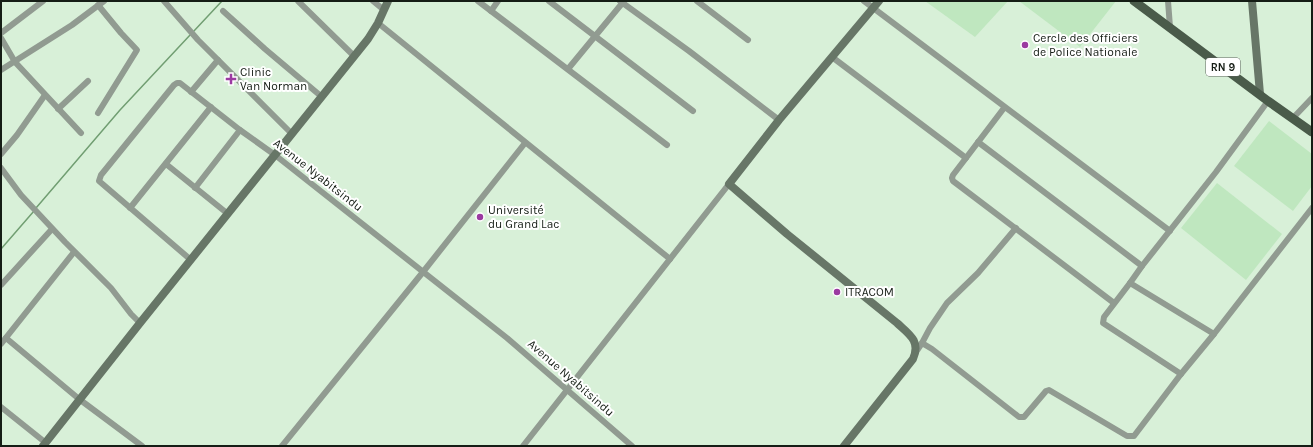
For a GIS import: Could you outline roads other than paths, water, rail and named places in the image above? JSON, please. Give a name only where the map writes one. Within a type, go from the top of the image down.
[{"type":"main road","name":"RN 9","points":[[1134,1],[1312,132]]},
{"type":"street","points":[[1,33],[42,1]]},
{"type":"street","points":[[1,70],[72,25],[104,1]]},
{"type":"street","points":[[164,1],[198,40],[292,134]]},
{"type":"street","points":[[300,1],[354,56]]},
{"type":"street","points":[[373,1],[384,10]]},
{"type":"street","points":[[1,407],[45,444],[79,399],[371,35],[388,1]]},
{"type":"street","points":[[478,1],[667,145]]},
{"type":"street","points":[[491,11],[498,1]]},
{"type":"street","points":[[548,1],[693,111]]},
{"type":"street","points":[[698,1],[748,40]]},
{"type":"street","points":[[864,1],[1004,108],[1170,231]]},
{"type":"street","points":[[523,446],[779,120],[879,1]]},
{"type":"street","points":[[1168,1],[1170,27]]},
{"type":"street","points":[[1252,1],[1260,94]]},
{"type":"street","points":[[568,69],[622,2],[779,120]]},
{"type":"street","points":[[98,5],[137,50],[98,113]]},
{"type":"street","points":[[223,11],[265,50],[322,97]]},
{"type":"street","points":[[378,23],[525,143],[670,258]]},
{"type":"street","points":[[1,38],[15,62],[81,132]]},
{"type":"street","points":[[832,58],[966,158]]},
{"type":"street","points":[[191,92],[218,60]]},
{"type":"street","points":[[58,109],[88,81]]},
{"type":"street","name":"Avenue Nyabitsindu","points":[[191,260],[100,183],[99,178],[177,83],[275,155],[506,338],[632,446]]},
{"type":"street","points":[[1,154],[45,95]]},
{"type":"street","points":[[1293,118],[1312,98]]},
{"type":"street","points":[[1181,374],[1104,325],[1103,320],[1114,303],[1268,101]]},
{"type":"street","points":[[130,208],[211,107]]},
{"type":"street","points":[[1004,108],[953,175],[953,180],[1114,303]]},
{"type":"street","points":[[195,188],[240,130]]},
{"type":"street","points":[[978,142],[1142,266]]},
{"type":"street","points":[[282,446],[525,143]]},
{"type":"street","points":[[166,164],[228,214]]},
{"type":"street","points":[[1,169],[52,229],[111,288],[140,323]]},
{"type":"street","points":[[729,184],[787,234],[897,323],[913,339],[916,352]]},
{"type":"street","points":[[922,343],[1018,417],[1024,417],[1046,391],[1050,390],[1130,437],[1137,434],[1181,374],[1312,208]]},
{"type":"street","points":[[844,446],[913,359],[930,328],[947,303],[978,273],[1016,228]]},
{"type":"street","points":[[1,285],[52,229]]},
{"type":"street","points":[[1,344],[74,252]]},
{"type":"street","points":[[1130,283],[1214,334]]},
{"type":"street","points":[[6,338],[79,399],[142,446]]},
{"type":"waterway","points":[[193,32],[222,1]]},
{"type":"waterway","points":[[36,208],[120,110],[191,34]]},
{"type":"waterway","points":[[1,249],[34,211]]},
{"type":"place","name":"Cercle des Officiers de Police Nationale","points":[[1025,45]]},
{"type":"place","name":"Clinic Van Norman","points":[[231,79]]},
{"type":"place","name":"Université du Grand Lac","points":[[480,217]]},
{"type":"place","name":"ITRACOM","points":[[837,292]]}]
